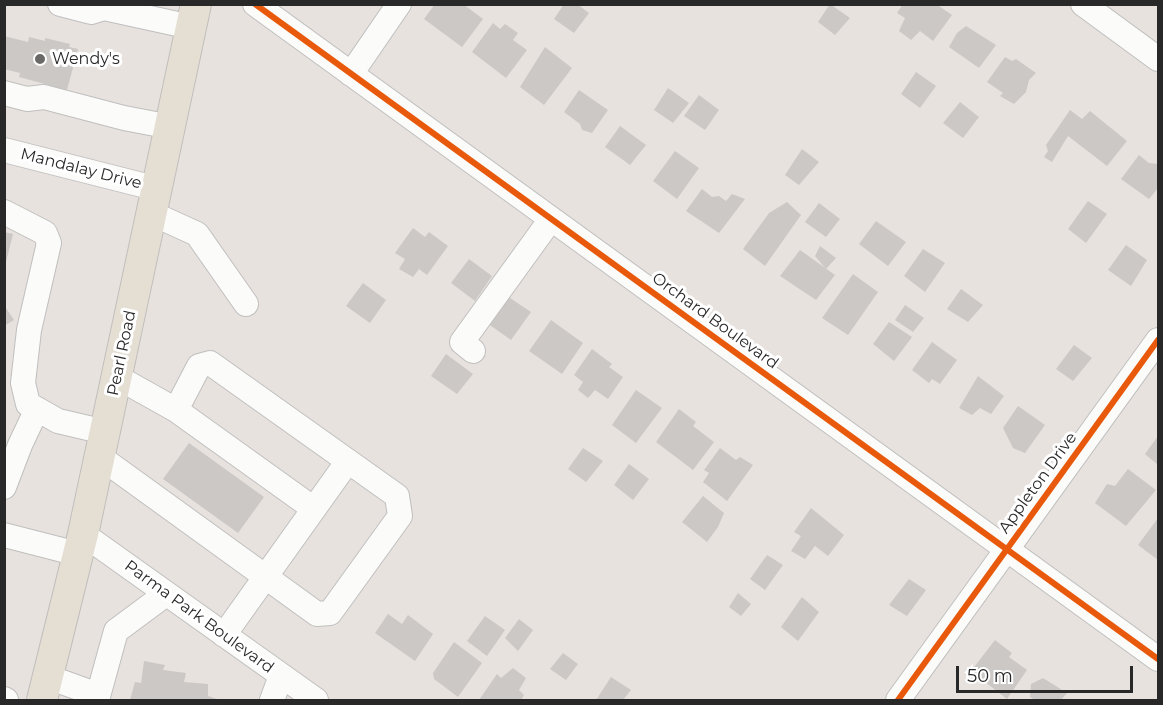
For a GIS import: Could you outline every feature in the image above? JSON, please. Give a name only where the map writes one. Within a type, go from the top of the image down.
[{"type":"main road","name":"Pearl Road","points":[[45,689],[103,445],[193,16]]},
{"type":"street","points":[[60,4],[91,12],[102,6],[193,16]]},
{"type":"street","points":[[351,74],[399,4]]},
{"type":"street","points":[[1083,4],[1158,59]]},
{"type":"street","name":"Orchard Boulevard","points":[[267,8],[351,74],[1158,659]]},
{"type":"street","points":[[4,82],[31,88],[44,97],[124,118],[171,127]]},
{"type":"street","points":[[4,93],[27,99],[44,97]]},
{"type":"street","name":"Mandalay Drive","points":[[5,153],[155,202],[197,234],[246,304]]},
{"type":"street","points":[[4,212],[36,226],[45,233],[49,243],[29,330],[23,382],[28,404],[103,445],[267,577],[317,614],[330,612],[399,516],[397,496],[210,363],[199,366],[176,410]]},
{"type":"street","points":[[473,351],[462,342],[551,219]]},
{"type":"street","name":"Appleton Drive","points":[[898,700],[1158,340]]},
{"type":"street","points":[[117,377],[176,410],[314,508]]},
{"type":"street","points":[[4,487],[37,409]]},
{"type":"street","points":[[224,635],[348,461]]},
{"type":"street","points":[[4,535],[81,544]]},
{"type":"street","name":"Parma Park Boulevard","points":[[81,544],[166,594],[316,700]]},
{"type":"street","points":[[45,689],[87,691],[97,700],[116,631],[166,594]]},
{"type":"street","points":[[272,700],[281,676]]},
{"type":"building","points":[[435,4],[463,4],[483,19],[462,47],[424,19]]},
{"type":"building","points":[[564,4],[577,4],[589,13],[574,33],[554,19]]},
{"type":"building","points":[[830,4],[850,18],[835,35],[818,22]]},
{"type":"building","points":[[903,4],[936,4],[952,15],[933,41],[920,31],[911,40],[899,31],[905,18],[897,13]]},
{"type":"building","points":[[493,23],[500,29],[505,24],[518,33],[513,40],[527,50],[506,78],[472,52]]},
{"type":"building","points":[[966,26],[996,45],[979,68],[949,47],[957,33]]},
{"type":"building","name":"Wendy's","points":[[4,36],[28,42],[29,37],[45,41],[45,38],[70,44],[69,47],[78,49],[67,90],[19,77],[20,73],[4,69]]},
{"type":"building","points":[[545,47],[572,68],[544,105],[520,87]]},
{"type":"building","points":[[1005,57],[1012,61],[1016,59],[1036,73],[1029,80],[1026,92],[1014,104],[1000,96],[1003,93],[987,82]]},
{"type":"building","points":[[916,72],[936,86],[920,108],[901,94]]},
{"type":"building","points":[[668,88],[689,103],[673,123],[654,110]]},
{"type":"building","points":[[579,90],[608,110],[592,133],[582,130],[580,124],[564,112]]},
{"type":"building","points":[[699,95],[719,110],[705,130],[684,116]]},
{"type":"building","points":[[960,102],[979,117],[963,138],[943,123]]},
{"type":"building","points":[[1070,110],[1082,119],[1090,111],[1127,141],[1107,166],[1068,136],[1052,162],[1044,157],[1048,151],[1046,145]]},
{"type":"building","points":[[620,126],[646,145],[630,165],[605,147]]},
{"type":"building","points":[[802,149],[819,162],[799,185],[785,175]]},
{"type":"building","points":[[675,151],[699,168],[677,199],[653,181]]},
{"type":"building","points":[[1139,155],[1149,163],[1158,164],[1158,188],[1149,199],[1121,179]]},
{"type":"building","points":[[702,189],[712,197],[719,196],[726,201],[732,194],[745,199],[719,233],[686,211]]},
{"type":"building","points":[[1088,201],[1107,214],[1086,243],[1068,229]]},
{"type":"building","points":[[787,202],[801,215],[765,266],[743,249],[769,213]]},
{"type":"building","points":[[819,203],[840,219],[826,237],[805,222]]},
{"type":"building","points":[[876,221],[906,242],[888,266],[859,244]]},
{"type":"building","points":[[413,228],[425,237],[429,232],[448,246],[427,275],[419,269],[413,277],[399,269],[405,259],[395,253]]},
{"type":"building","points":[[4,232],[13,234],[5,266],[4,266]]},
{"type":"building","points":[[1126,245],[1147,260],[1131,286],[1108,270]]},
{"type":"building","points":[[820,246],[836,258],[826,269],[815,256]]},
{"type":"building","points":[[923,249],[945,263],[925,292],[904,276]]},
{"type":"building","points":[[800,250],[835,275],[816,300],[780,276]]},
{"type":"building","points":[[469,259],[492,276],[475,301],[451,283]]},
{"type":"building","points":[[853,274],[878,292],[848,335],[822,318]]},
{"type":"building","points":[[363,283],[386,300],[370,323],[346,306]]},
{"type":"building","points":[[961,289],[983,305],[968,322],[947,309]]},
{"type":"building","points":[[507,296],[531,312],[511,340],[487,323]]},
{"type":"building","points":[[4,305],[14,320],[4,326]]},
{"type":"building","points":[[905,305],[924,318],[913,332],[895,320]]},
{"type":"building","points":[[551,320],[583,343],[562,374],[529,351]]},
{"type":"building","points":[[889,322],[912,337],[894,361],[873,344]]},
{"type":"building","points":[[932,342],[957,360],[940,384],[932,379],[929,383],[912,370]]},
{"type":"building","points":[[1074,345],[1092,358],[1073,381],[1056,369]]},
{"type":"building","points":[[592,349],[612,364],[609,367],[623,377],[608,399],[595,390],[588,398],[578,390],[583,382],[574,375]]},
{"type":"building","points":[[446,354],[473,374],[457,394],[431,376]]},
{"type":"building","points":[[978,376],[1004,396],[991,414],[980,408],[972,415],[959,408]]},
{"type":"building","points":[[636,390],[662,408],[636,443],[612,425]]},
{"type":"building","points":[[1018,406],[1045,425],[1025,453],[1013,448],[1003,428]]},
{"type":"building","points":[[679,409],[696,422],[693,426],[714,442],[693,470],[656,442]]},
{"type":"building","points":[[1158,436],[1158,465],[1145,454]]},
{"type":"building","points":[[189,443],[264,497],[238,533],[163,479]]},
{"type":"building","points":[[583,448],[603,461],[586,482],[568,469]]},
{"type":"building","points":[[720,448],[736,460],[740,457],[753,465],[727,501],[703,482],[709,473],[704,470]]},
{"type":"building","points":[[629,464],[649,479],[633,500],[614,485]]},
{"type":"building","points":[[1128,469],[1156,490],[1126,526],[1095,503],[1107,484],[1115,486]]},
{"type":"building","points":[[703,496],[724,513],[718,527],[707,542],[682,522]]},
{"type":"building","points":[[811,508],[844,535],[828,556],[815,546],[805,559],[791,551],[801,536],[794,532]]},
{"type":"building","points":[[1158,518],[1158,560],[1138,545]]},
{"type":"building","points":[[767,555],[783,565],[765,590],[750,579]]},
{"type":"building","points":[[909,579],[926,590],[907,616],[889,605]]},
{"type":"building","points":[[738,593],[751,604],[741,616],[729,607]]},
{"type":"building","points":[[802,597],[819,612],[798,641],[781,627]]},
{"type":"building","points":[[388,614],[402,624],[408,615],[433,634],[415,661],[375,633]]},
{"type":"building","points":[[485,616],[505,630],[487,656],[467,641]]},
{"type":"building","points":[[519,619],[533,630],[518,651],[505,638]]},
{"type":"building","points":[[995,640],[1012,653],[1009,657],[1027,670],[1007,699],[971,671]]},
{"type":"building","points":[[454,642],[482,663],[458,697],[434,679],[433,673]]},
{"type":"building","points":[[563,653],[578,664],[566,680],[550,669]]},
{"type":"building","points":[[144,661],[165,665],[163,670],[186,673],[184,682],[208,684],[208,696],[220,700],[130,700],[135,682],[141,683]]},
{"type":"building","points":[[513,668],[526,678],[519,690],[524,695],[521,700],[479,700],[497,674],[501,678]]},
{"type":"building","points":[[611,677],[631,690],[623,700],[596,700]]},
{"type":"building","points":[[1043,678],[1067,693],[1061,700],[1035,700],[1030,697],[1031,684]]},
{"type":"cycle path","points":[[255,4],[1158,659]]},
{"type":"cycle path","points":[[898,700],[1158,340]]},
{"type":"place","name":"Wendy's","points":[[40,59]]}]
